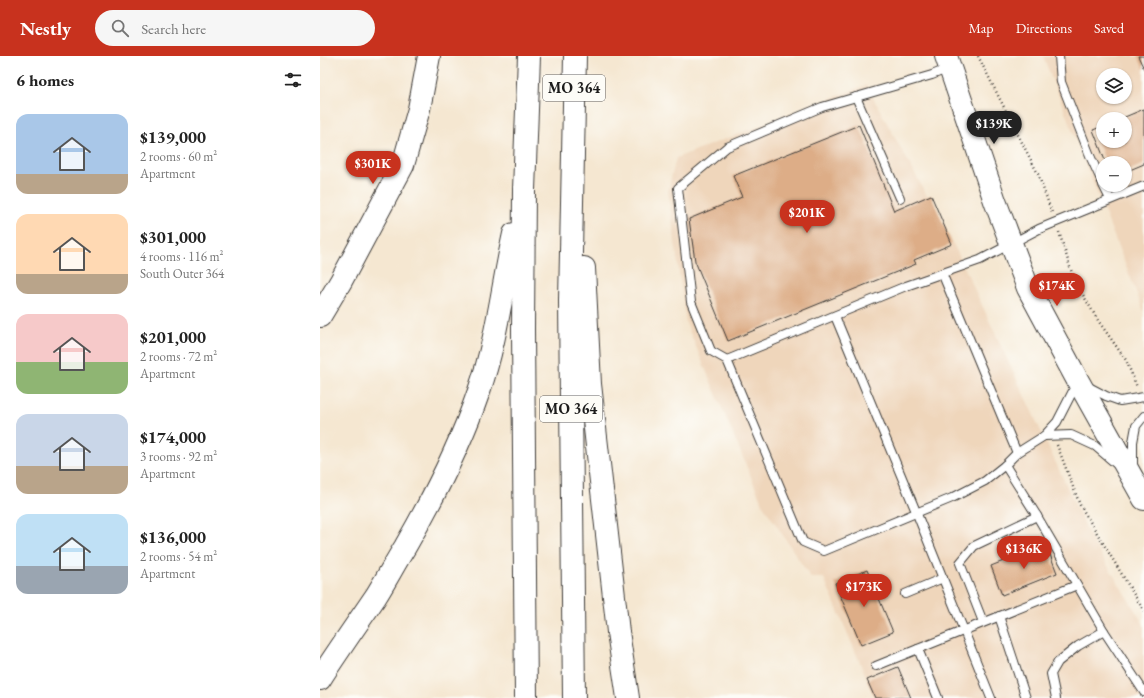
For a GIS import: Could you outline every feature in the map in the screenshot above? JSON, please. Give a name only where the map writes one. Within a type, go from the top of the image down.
[{"type":"main road","points":[[320,316],[341,281],[403,165],[420,109],[429,56]]},
{"type":"main road","name":"MO 364","points":[[526,698],[523,330],[524,190],[529,56]]},
{"type":"main road","name":"MO 364","points":[[574,698],[570,300],[575,56]]},
{"type":"main road","points":[[947,62],[1028,288],[1144,499]]},
{"type":"main road","points":[[573,120],[583,207],[584,273],[590,384],[618,632],[628,698]]},
{"type":"main road","points":[[320,679],[376,596],[424,514],[451,462],[465,430],[480,390],[491,349],[502,300],[509,255],[524,190]]},
{"type":"lane","points":[[1059,56],[1061,82],[1096,169]]},
{"type":"lane","points":[[947,62],[932,75],[822,107],[727,147],[678,188],[691,302],[711,351],[727,360],[803,542],[824,551],[917,514],[985,481],[1017,453],[1044,436],[1057,422],[1078,381],[1106,396],[1120,401],[1144,397]]},
{"type":"lane","points":[[856,97],[900,198]]},
{"type":"lane","points":[[727,360],[906,286],[980,260],[1039,228],[1144,186]]},
{"type":"lane","points":[[1106,192],[1110,199]]},
{"type":"lane","points":[[942,273],[1017,453]]},
{"type":"lane","points":[[835,316],[991,698]]},
{"type":"lane","points":[[1133,480],[1133,442],[1136,426],[1144,416]]},
{"type":"lane","points":[[1044,436],[1071,435],[1095,446],[1133,480]]},
{"type":"lane","points":[[1005,465],[1104,631],[1144,692]]},
{"type":"lane","points":[[983,622],[960,563],[974,546],[1036,516]]},
{"type":"lane","points":[[905,594],[943,578]]},
{"type":"lane","points":[[876,666],[1076,585]]},
{"type":"lane","points":[[999,616],[1026,698]]},
{"type":"lane","points":[[1056,698],[1052,674],[1058,662],[1078,646],[1104,631]]},
{"type":"lane","points":[[918,649],[938,698]]},
{"type":"path","points":[[1044,436],[1057,444],[1080,505],[1144,611]]},
{"type":"shaded area","points":[[1043,56],[1144,56],[1144,312],[1097,192],[1132,192],[1132,156],[1096,156],[1096,190]]},
{"type":"shaded area","points":[[866,85],[952,241],[1092,540],[1144,625],[1144,698],[875,698],[824,578],[811,578],[763,505],[686,323],[668,191],[676,158]]},
{"type":"building","points":[[1138,56],[1144,56],[1144,69]]},
{"type":"building","points":[[1144,109],[1144,164],[1132,169],[1132,156],[1103,156],[1100,148],[1132,148],[1132,114]]},
{"type":"building","points":[[859,125],[894,211],[931,195],[952,244],[914,260],[916,264],[728,341],[695,261],[689,219],[742,197],[733,176]]},
{"type":"building","points":[[1096,129],[1096,138],[1093,130]]},
{"type":"building","points":[[1046,544],[1057,573],[1002,595],[991,566]]},
{"type":"building","points":[[867,570],[893,632],[861,645],[835,583]]},
{"type":"building","points":[[898,667],[911,698],[875,698],[867,680]]}]
